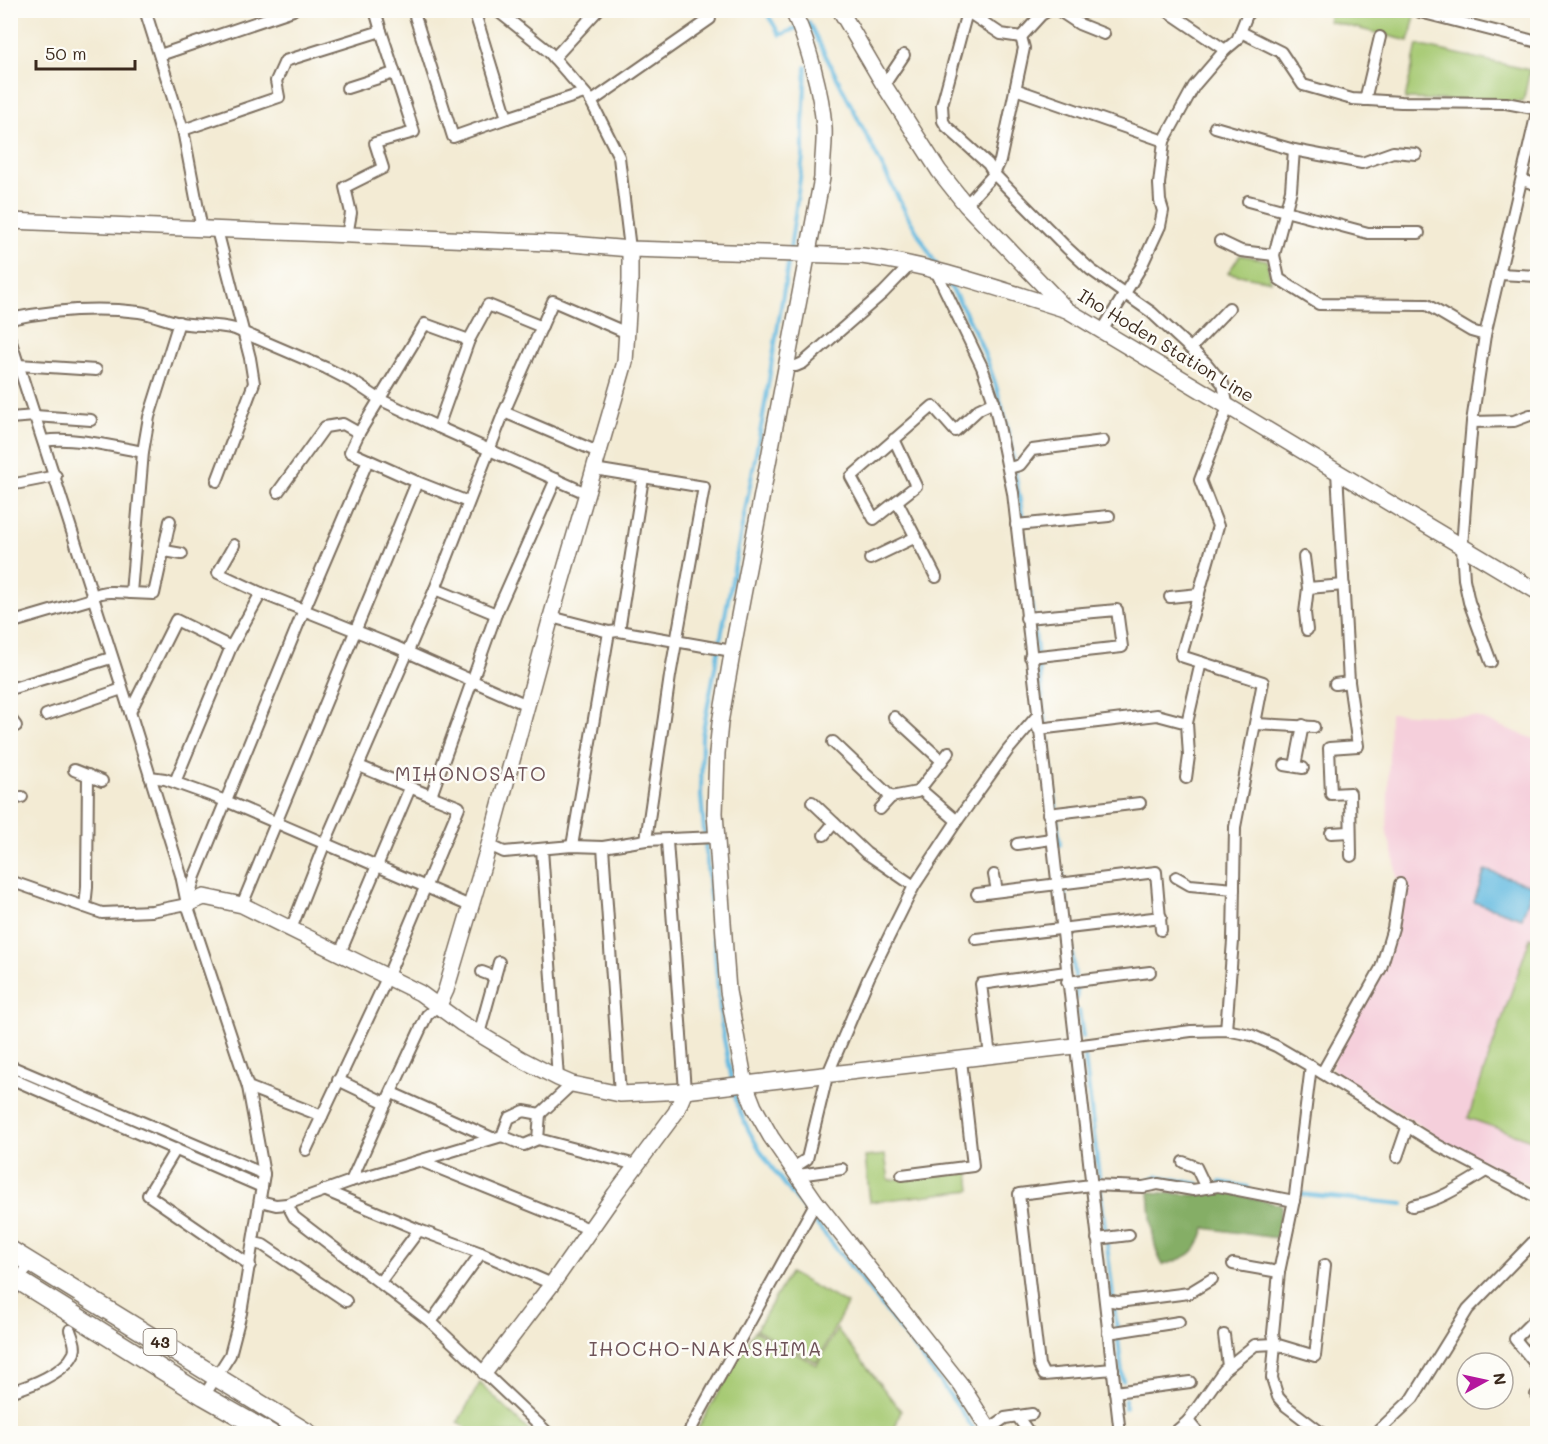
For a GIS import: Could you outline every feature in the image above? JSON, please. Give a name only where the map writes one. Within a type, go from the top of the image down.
[{"type":"main road","name":"43","points":[[10,1250],[309,1434]]},
{"type":"main road","name":"43","points":[[13,1283],[271,1434]]},
{"type":"street","points":[[145,10],[183,130],[210,230],[243,332],[254,383],[217,480]]},
{"type":"street","points":[[160,55],[293,10]]},
{"type":"street","points":[[347,236],[351,213],[345,188],[383,168],[375,144],[414,132],[375,10]]},
{"type":"street","points":[[412,10],[453,137],[584,93]]},
{"type":"street","points":[[474,10],[507,118]]},
{"type":"street","points":[[351,1181],[427,1015],[439,1005],[447,990],[625,362],[630,249],[619,157],[591,102],[584,93],[554,58],[494,10]]},
{"type":"street","points":[[554,58],[598,10]]},
{"type":"street","points":[[591,102],[710,19],[697,10]]},
{"type":"street","points":[[792,10],[813,67],[824,126],[822,178],[732,651],[717,753],[717,837],[728,991],[736,1041],[745,1084],[754,1107],[771,1137],[816,1202],[961,1385],[991,1431],[1005,1418],[1032,1414]]},
{"type":"street","name":"Iho Hoden Station Line","points":[[840,10],[884,85],[939,171],[966,205],[1067,310],[1462,549],[1538,592]]},
{"type":"street","points":[[1021,37],[1048,10]]},
{"type":"street","points":[[1058,10],[1079,24],[1104,34]]},
{"type":"street","points":[[1166,10],[1225,50]]},
{"type":"street","points":[[1102,331],[1152,246],[1160,226],[1163,211],[1159,184],[1164,141],[1194,86],[1225,50],[1237,40],[1249,10]]},
{"type":"street","points":[[1021,37],[1001,34],[966,11],[942,105],[943,121],[956,137],[988,164],[994,174],[1067,248],[1091,270],[1151,312],[1206,363],[1223,384],[1228,407],[1200,480],[1218,526],[1181,656],[1263,682],[1235,827],[1233,941],[1226,1030]]},
{"type":"street","points":[[1420,12],[1538,42]]},
{"type":"street","points":[[183,130],[279,97],[276,81],[285,61],[381,31]]},
{"type":"street","points":[[1241,32],[1281,52],[1303,85],[1352,99],[1506,103],[1537,109],[1534,147],[1522,180],[1485,335],[1472,422],[1462,549],[1464,579],[1469,602],[1491,663]]},
{"type":"street","points":[[966,205],[994,174],[1000,161],[1024,48],[1021,37]]},
{"type":"street","points":[[1365,100],[1380,37]]},
{"type":"street","points":[[884,85],[904,55]]},
{"type":"street","points":[[348,88],[394,73]]},
{"type":"street","points":[[1015,89],[1164,141]]},
{"type":"street","points":[[1215,127],[1227,137],[1362,163],[1393,147],[1416,154]]},
{"type":"street","points":[[1294,150],[1291,190],[1274,255],[1279,279],[1319,304],[1427,305],[1471,331],[1485,335]]},
{"type":"street","points":[[1522,180],[1538,185]]},
{"type":"street","points":[[1248,201],[1355,229],[1382,234],[1419,233]]},
{"type":"street","points":[[1401,220],[1402,233]]},
{"type":"street","points":[[10,221],[573,244],[630,249],[862,256],[912,263],[935,269],[1067,310]]},
{"type":"street","points":[[1351,242],[1355,229]]},
{"type":"street","points":[[1220,242],[1241,251],[1274,255]]},
{"type":"street","points":[[787,366],[803,363],[883,293],[912,263]]},
{"type":"street","points":[[935,269],[982,368],[994,402],[1022,524],[1030,657],[1061,929],[1071,979],[1074,1046],[1097,1239],[1111,1301],[1114,1332],[1113,1369],[1121,1391],[1120,1434]]},
{"type":"street","points":[[1499,274],[1538,276]]},
{"type":"street","points":[[291,929],[324,845],[435,589],[504,412],[553,301],[627,333]]},
{"type":"street","points":[[438,427],[469,340],[488,304],[542,327]]},
{"type":"street","points":[[1191,348],[1229,308]]},
{"type":"street","points":[[10,319],[46,312],[77,310],[141,312],[179,322],[221,325],[243,332],[326,368],[379,399],[586,493]]},
{"type":"street","points":[[131,593],[143,452],[149,417],[179,322]]},
{"type":"street","points":[[468,502],[350,453],[359,433],[425,324],[469,340]]},
{"type":"street","points":[[209,337],[213,325]]},
{"type":"street","points":[[10,339],[56,476],[111,658],[130,712],[181,875],[187,904],[248,1087],[264,1174],[241,1313],[230,1355],[204,1396]]},
{"type":"street","points":[[18,365],[96,370]]},
{"type":"street","points":[[894,439],[916,486],[874,519],[851,477],[894,439],[933,406],[954,431],[979,409],[994,402]]},
{"type":"street","points":[[504,412],[598,452]]},
{"type":"street","points":[[1472,422],[1514,421],[1530,415],[1538,415]]},
{"type":"street","points":[[10,418],[35,416],[91,420]]},
{"type":"street","points":[[278,492],[325,427],[343,424],[359,433]]},
{"type":"street","points":[[44,441],[52,439],[92,443],[143,452]]},
{"type":"street","points":[[1009,468],[1020,465],[1032,450],[1103,441]]},
{"type":"street","points":[[187,904],[195,876],[368,460]]},
{"type":"street","points":[[594,469],[704,487],[676,642],[646,840]]},
{"type":"street","points":[[1337,472],[1349,682],[1358,746],[1329,748],[1330,794],[1350,793],[1351,856]]},
{"type":"street","points":[[10,485],[56,476]]},
{"type":"street","points":[[572,846],[643,478]]},
{"type":"street","points":[[431,796],[496,614],[556,479]]},
{"type":"street","points":[[242,904],[417,482]]},
{"type":"street","points":[[897,501],[936,577]]},
{"type":"street","points":[[10,623],[88,600],[93,595],[104,592],[154,594],[170,521]]},
{"type":"street","points":[[1022,524],[1103,521]]},
{"type":"street","points":[[870,559],[916,537]]},
{"type":"street","points":[[234,544],[218,573],[527,705]]},
{"type":"street","points":[[165,551],[182,554]]},
{"type":"street","points":[[1304,557],[1308,588],[1305,613],[1307,630]]},
{"type":"street","points":[[1308,588],[1344,585]]},
{"type":"street","points":[[435,589],[496,614]]},
{"type":"street","points":[[175,782],[231,647],[261,593]]},
{"type":"street","points":[[1170,597],[1199,594]]},
{"type":"street","points":[[1026,618],[1117,610],[1122,647],[1030,657]]},
{"type":"street","points":[[551,617],[614,631],[732,651]]},
{"type":"street","points":[[130,712],[176,620],[231,647]]},
{"type":"street","points":[[10,689],[111,658]]},
{"type":"street","points":[[1186,778],[1189,756],[1187,723],[1201,662]]},
{"type":"street","points":[[1335,684],[1349,682]]},
{"type":"street","points":[[46,715],[122,689]]},
{"type":"street","points":[[1038,729],[1157,715],[1187,723]]},
{"type":"street","points":[[903,726],[912,716]]},
{"type":"street","points":[[796,1172],[807,1159],[827,1076],[869,977],[914,886],[957,820],[1008,750],[1037,716]]},
{"type":"street","points":[[894,717],[942,761]]},
{"type":"street","points":[[1256,724],[1308,726],[1294,766]]},
{"type":"street","points":[[849,740],[837,745],[891,797]]},
{"type":"street","points":[[880,809],[891,797],[917,792],[949,752]]},
{"type":"street","points":[[306,1150],[387,978],[459,807],[359,766]]},
{"type":"street","points":[[74,770],[102,781]]},
{"type":"street","points":[[84,907],[87,887],[88,776]]},
{"type":"street","points":[[150,777],[175,782],[226,801],[470,906]]},
{"type":"street","points":[[340,953],[410,788]]},
{"type":"street","points":[[920,789],[957,820]]},
{"type":"street","points":[[10,800],[22,797]]},
{"type":"street","points":[[812,801],[866,853],[914,886]]},
{"type":"street","points":[[1048,814],[1140,803]]},
{"type":"street","points":[[824,834],[834,823]]},
{"type":"street","points":[[1331,833],[1350,832]]},
{"type":"street","points":[[489,845],[504,852],[572,846],[603,847],[646,840],[667,841],[717,837]]},
{"type":"street","points":[[1017,844],[1051,839]]},
{"type":"street","points":[[485,1372],[552,1284],[676,1112],[685,1091],[667,841]]},
{"type":"street","points":[[603,847],[620,1094]]},
{"type":"street","points":[[538,1139],[540,1114],[565,1081],[542,849]]},
{"type":"street","points":[[977,894],[1156,872],[1161,930]]},
{"type":"street","points":[[994,875],[997,891]]},
{"type":"street","points":[[1176,877],[1190,885],[1234,889]]},
{"type":"street","points":[[10,881],[102,913],[130,913],[187,904],[204,897],[242,904],[420,993],[479,1034],[521,1059],[565,1081],[620,1094],[685,1091],[827,1076],[1191,1031],[1226,1030],[1251,1035],[1322,1072],[1439,1146],[1538,1198]]},
{"type":"street","points":[[1322,1072],[1381,968],[1393,927],[1400,884]]},
{"type":"street","points":[[976,939],[1000,941],[1061,929],[1161,917]]},
{"type":"street","points":[[479,1034],[499,962]]},
{"type":"street","points":[[482,972],[495,977]]},
{"type":"street","points":[[990,1056],[981,984],[1150,972]]},
{"type":"street","points":[[903,1175],[973,1166],[961,1060]]},
{"type":"street","points":[[10,1066],[19,1078],[134,1125],[264,1174]]},
{"type":"street","points":[[1311,1066],[1294,1201],[1279,1272],[1273,1333],[1275,1344],[1272,1378],[1278,1397],[1286,1406],[1323,1434]]},
{"type":"street","points":[[338,1080],[386,1103]]},
{"type":"street","points":[[248,1087],[322,1116]]},
{"type":"street","points":[[392,1093],[497,1137],[524,1145],[538,1139],[636,1166]]},
{"type":"street","points":[[260,1202],[276,1205],[287,1204],[351,1181],[497,1137],[509,1118],[524,1111],[540,1114]]},
{"type":"street","points":[[134,1125],[176,1149],[262,1187]]},
{"type":"street","points":[[1397,1157],[1408,1125]]},
{"type":"street","points":[[176,1149],[148,1195],[250,1265]]},
{"type":"street","points":[[421,1161],[590,1229]]},
{"type":"street","points":[[1183,1162],[1196,1167],[1206,1188]]},
{"type":"street","points":[[796,1172],[842,1169]]},
{"type":"street","points":[[1412,1206],[1448,1194],[1486,1171]]},
{"type":"street","points":[[1113,1369],[1044,1375],[1039,1365],[1020,1194],[1091,1185],[1143,1187],[1158,1184],[1193,1190],[1218,1186],[1294,1201]]},
{"type":"street","points":[[324,1190],[552,1284]]},
{"type":"street","points":[[688,1434],[816,1202]]},
{"type":"street","points":[[287,1204],[294,1217],[431,1322],[549,1434]]},
{"type":"street","points":[[380,1282],[419,1230]]},
{"type":"street","points":[[1097,1239],[1129,1235]]},
{"type":"street","points":[[1375,1434],[1413,1398],[1468,1309],[1538,1237]]},
{"type":"street","points":[[254,1243],[263,1245],[346,1301]]},
{"type":"street","points":[[431,1322],[481,1254]]},
{"type":"street","points":[[13,1283],[30,1262]]},
{"type":"street","points":[[1233,1264],[1279,1272]]},
{"type":"street","points":[[1173,1434],[1188,1422],[1205,1394],[1228,1366],[1255,1344],[1275,1344],[1315,1356],[1325,1265]]},
{"type":"street","points":[[1111,1301],[1189,1293],[1212,1280]]},
{"type":"street","points":[[1538,1316],[1515,1339],[1538,1367]]},
{"type":"street","points":[[1114,1332],[1179,1322]]},
{"type":"street","points":[[10,1392],[41,1380],[66,1363],[74,1353],[75,1345],[70,1330]]},
{"type":"street","points":[[1224,1335],[1228,1366]]},
{"type":"street","points":[[1121,1391],[1190,1382]]},
{"type":"street","points":[[1017,1416],[1030,1434]]},
{"type":"street","points":[[1188,1422],[1199,1434]]},
{"type":"shaded area","points":[[1390,713],[1476,717],[1537,740],[1537,1188],[1444,1143],[1431,1135],[1431,1132],[1334,1073],[1332,1066],[1336,1052],[1385,966],[1407,882],[1397,879],[1394,856],[1387,834]]},
{"type":"green space","points":[[1331,11],[1416,11],[1409,41],[1328,21]]},
{"type":"green space","points":[[1417,45],[1530,70],[1523,102],[1405,99]]},
{"type":"green space","points":[[1240,255],[1267,260],[1271,281],[1228,273]]},
{"type":"green space","points":[[1530,938],[1538,941],[1538,1129],[1534,1141],[1468,1118]]},
{"type":"green space","points":[[885,1155],[889,1180],[969,1172],[971,1190],[870,1202],[865,1157]]},
{"type":"green space","points":[[1221,1191],[1282,1205],[1276,1238],[1205,1228],[1199,1244],[1190,1254],[1163,1265],[1154,1240],[1149,1192],[1195,1195]]},
{"type":"green space","points":[[790,1273],[847,1304],[817,1362],[756,1330]]},
{"type":"green space","points":[[837,1329],[901,1411],[893,1433],[695,1433],[754,1331],[817,1365]]},
{"type":"green space","points":[[480,1383],[531,1433],[474,1433],[458,1422]]},
{"type":"water","points":[[1485,870],[1533,886],[1522,918],[1474,902]]},
{"type":"waterway","points":[[765,10],[780,35],[797,28]]},
{"type":"waterway","points":[[808,32],[809,22]]},
{"type":"waterway","points":[[809,23],[906,213],[937,266]]},
{"type":"waterway","points":[[790,250],[803,157],[806,67]]},
{"type":"waterway","points":[[732,1081],[721,1023],[701,796],[702,736],[762,422],[789,258]]},
{"type":"waterway","points":[[944,277],[974,330],[996,387],[1009,437],[1023,518]]},
{"type":"waterway","points":[[1024,535],[1026,564]]},
{"type":"waterway","points":[[1030,592],[1056,809]]},
{"type":"waterway","points":[[1057,820],[1060,845]]},
{"type":"waterway","points":[[1062,870],[1063,877]]},
{"type":"waterway","points":[[1065,891],[1069,922]]},
{"type":"waterway","points":[[1070,934],[1075,977]]},
{"type":"waterway","points":[[1076,984],[1077,999]]},
{"type":"waterway","points":[[1079,1011],[1083,1037]]},
{"type":"waterway","points":[[1085,1057],[1123,1381]]},
{"type":"waterway","points":[[733,1088],[739,1110],[762,1153],[910,1341],[977,1434]]},
{"type":"waterway","points":[[1143,1182],[1158,1176],[1198,1184]]},
{"type":"waterway","points":[[1220,1182],[1248,1187]]},
{"type":"waterway","points":[[1300,1194],[1403,1204]]},
{"type":"waterway","points":[[1125,1399],[1125,1408]]},
{"type":"district","name":"MIHONOSATO","points":[[471,774]]},
{"type":"district","name":"IHOCHO-NAKASHIMA","points":[[706,1349]]}]
